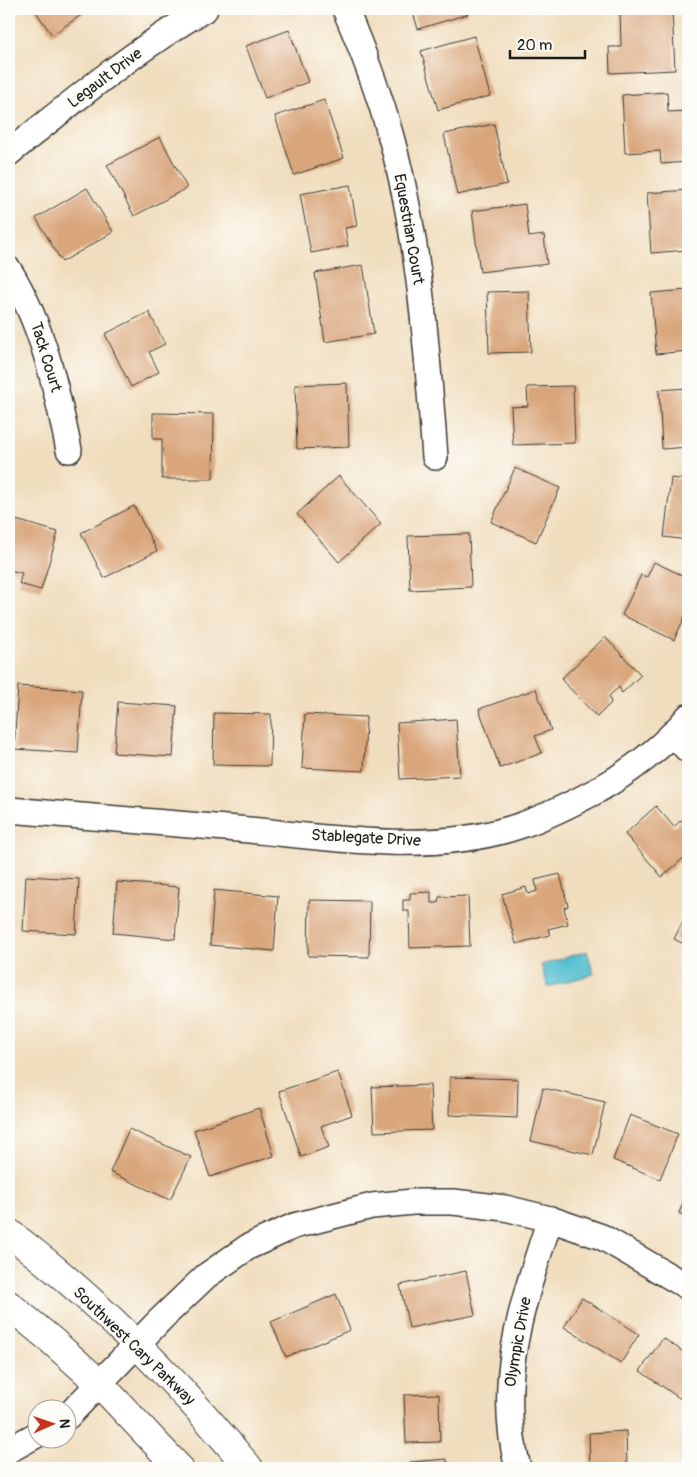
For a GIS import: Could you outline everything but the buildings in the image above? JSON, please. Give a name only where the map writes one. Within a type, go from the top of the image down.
[{"type":"main road","name":"Southwest Cary Parkway","points":[[9,1233],[40,1257],[136,1344],[212,1423],[249,1468]]},
{"type":"main road","points":[[9,1305],[99,1382],[180,1468]]},
{"type":"street","name":"Legault Drive","points":[[9,153],[179,15],[205,9]]},
{"type":"street","name":"Equestrian Court","points":[[345,9],[377,90],[392,139],[409,215],[421,295],[435,457]]},
{"type":"street","name":"Tack Court","points":[[9,270],[32,314],[44,346],[56,387],[69,450]]},
{"type":"street","name":"Stablegate Drive","points":[[9,810],[373,841],[444,840],[480,835],[517,826],[551,814],[612,782],[683,734]]},
{"type":"street","points":[[78,1405],[136,1344],[206,1276],[248,1247],[294,1226],[372,1206],[414,1202],[461,1203],[505,1208],[550,1219],[602,1237],[688,1286]]},
{"type":"street","name":"Olympic Drive","points":[[518,1468],[510,1421],[509,1384],[516,1335],[528,1288],[550,1219]]},
{"type":"street","points":[[9,1450],[28,1440]]},
{"type":"water","points":[[587,951],[594,974],[548,987],[541,965]]}]
